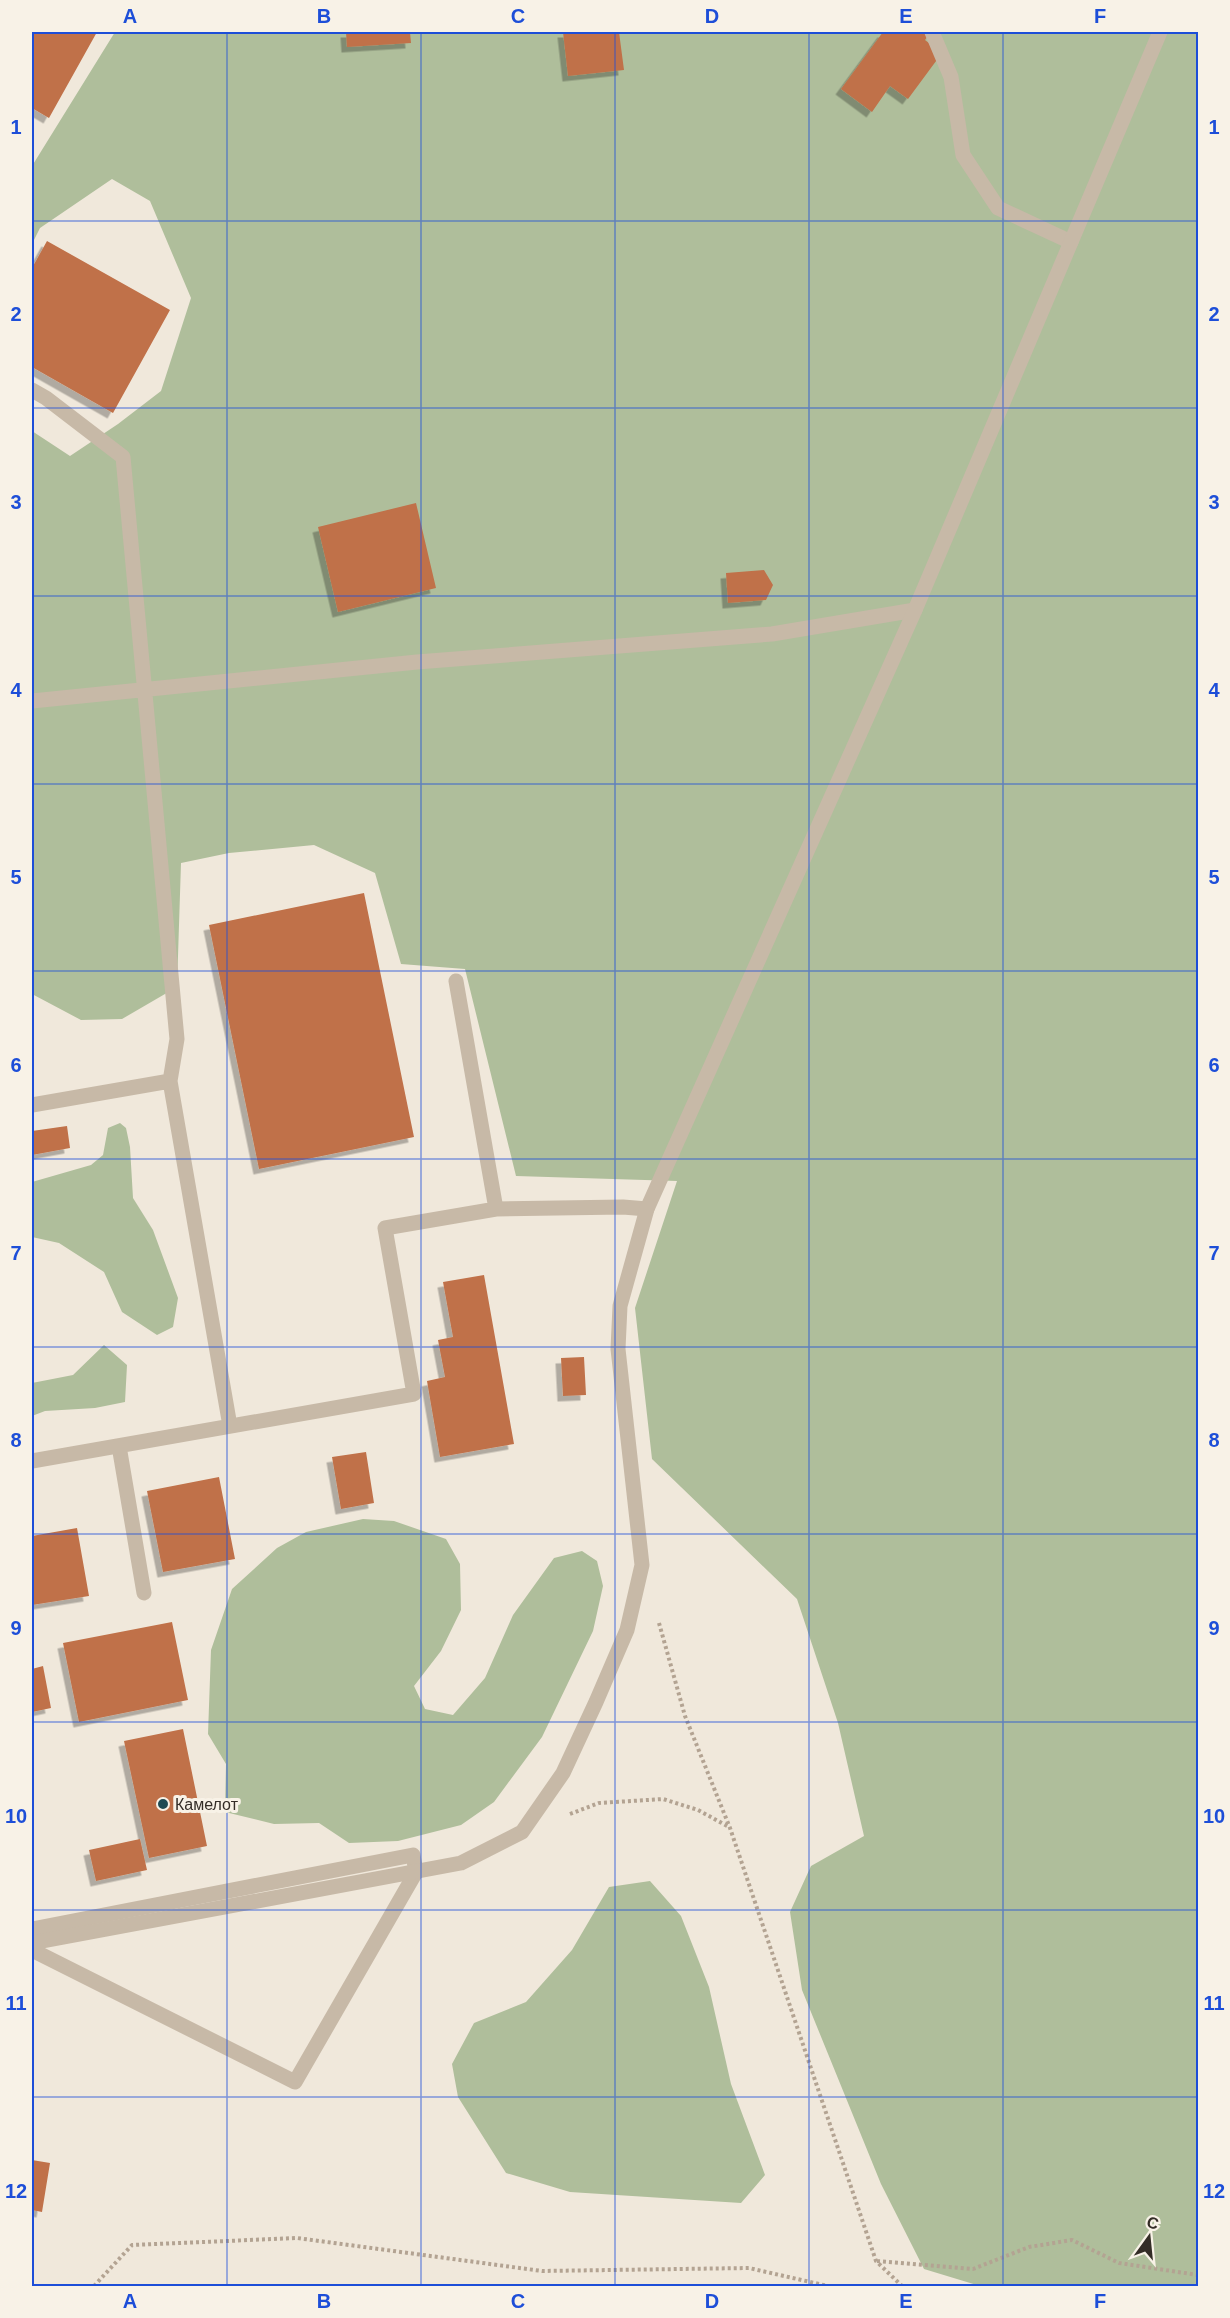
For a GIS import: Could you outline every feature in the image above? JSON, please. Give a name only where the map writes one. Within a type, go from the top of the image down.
[{"type":"street","points":[[932,32],[951,77],[963,155],[998,208],[1071,242]]},
{"type":"street","points":[[32,1943],[461,1863],[522,1832],[563,1773],[627,1630],[642,1565],[618,1349],[620,1306],[647,1209],[915,609],[1160,32]]},
{"type":"street","points":[[32,390],[46,398],[123,457],[177,1039],[170,1081],[230,1426]]},
{"type":"street","points":[[32,701],[417,662],[772,634],[915,609]]},
{"type":"street","points":[[456,981],[496,1209]]},
{"type":"street","points":[[32,1105],[170,1081]]},
{"type":"street","points":[[32,1461],[414,1394],[385,1228],[496,1209],[623,1207],[647,1209]]},
{"type":"street","points":[[119,1446],[144,1593]]},
{"type":"street","points":[[32,1929],[413,1855],[416,1872],[296,2082],[32,1950]]},
{"type":"path","points":[[657,1619],[685,1716],[730,1828],[876,2261],[902,2286]]},
{"type":"path","points":[[566,1815],[598,1803],[663,1799],[698,1810],[730,1828]]},
{"type":"path","points":[[93,2286],[132,2245],[297,2238],[542,2271],[749,2268],[828,2286]]},
{"type":"path","points":[[876,2261],[973,2269],[1029,2247],[1072,2240],[1119,2263],[1198,2275]]},
{"type":"green space","points":[[115,32],[1198,32],[1198,2286],[980,2286],[924,2269],[881,2184],[802,1990],[790,1912],[811,1866],[864,1836],[838,1723],[797,1599],[652,1459],[635,1308],[677,1181],[516,1176],[465,969],[401,964],[375,873],[314,845],[229,853],[181,863],[177,987],[122,1019],[81,1020],[32,994],[32,431],[70,456],[118,424],[161,391],[191,298],[150,201],[112,179],[40,228],[32,244],[32,166]]},
{"type":"green space","points":[[120,1123],[126,1128],[130,1147],[133,1198],[153,1230],[178,1298],[173,1327],[157,1335],[122,1312],[104,1272],[59,1243],[32,1237],[32,1182],[91,1165],[103,1155],[108,1128]]},
{"type":"green space","points":[[104,1345],[127,1365],[125,1402],[95,1408],[45,1411],[32,1416],[32,1383],[73,1375]]},
{"type":"green space","points":[[363,1519],[394,1521],[446,1539],[460,1564],[461,1610],[441,1651],[414,1686],[425,1709],[453,1715],[485,1678],[513,1615],[554,1558],[582,1551],[597,1561],[603,1586],[593,1631],[542,1737],[494,1802],[461,1825],[398,1841],[349,1843],[319,1823],[274,1824],[225,1812],[226,1764],[208,1734],[211,1650],[232,1589],[277,1548],[306,1532]]},
{"type":"green space","points":[[650,1881],[681,1916],[709,1987],[731,2084],[765,2175],[741,2203],[570,2192],[506,2173],[458,2097],[452,2064],[474,2023],[526,2002],[572,1950],[609,1887]]},
{"type":"building","points":[[32,32],[97,32],[49,118],[32,108]]},
{"type":"building","points":[[346,32],[410,32],[411,43],[347,47]]},
{"type":"building","points":[[563,32],[619,32],[624,70],[568,76]]},
{"type":"building","points":[[883,32],[931,32],[925,40],[942,53],[908,99],[890,86],[872,112],[841,89]]},
{"type":"building","points":[[47,241],[170,310],[113,413],[32,367],[32,268]]},
{"type":"building","points":[[416,503],[436,588],[338,612],[318,527]]},
{"type":"building","points":[[764,570],[773,585],[766,600],[728,603],[726,573]]},
{"type":"building","points":[[364,893],[414,1137],[259,1169],[209,925]]},
{"type":"building","points":[[67,1126],[70,1148],[32,1155],[32,1131]]},
{"type":"building","points":[[484,1275],[514,1444],[440,1457],[427,1381],[445,1377],[438,1340],[453,1337],[443,1282]]},
{"type":"building","points":[[584,1357],[586,1395],[563,1396],[561,1358]]},
{"type":"building","points":[[366,1452],[374,1503],[341,1509],[332,1457]]},
{"type":"building","points":[[219,1477],[235,1559],[163,1572],[147,1491]]},
{"type":"building","points":[[77,1528],[89,1596],[32,1605],[32,1536]]},
{"type":"building","points":[[172,1622],[188,1700],[79,1722],[63,1643]]},
{"type":"building","points":[[43,1666],[51,1708],[32,1712],[32,1669]]},
{"type":"building","points":[[183,1729],[207,1846],[149,1858],[124,1741]]},
{"type":"building","points":[[140,1839],[147,1870],[96,1881],[89,1850]]},
{"type":"building","points":[[32,2160],[50,2163],[42,2212],[32,2210]]},
{"type":"place","name":"Камелот","points":[[163,1804]]}]
